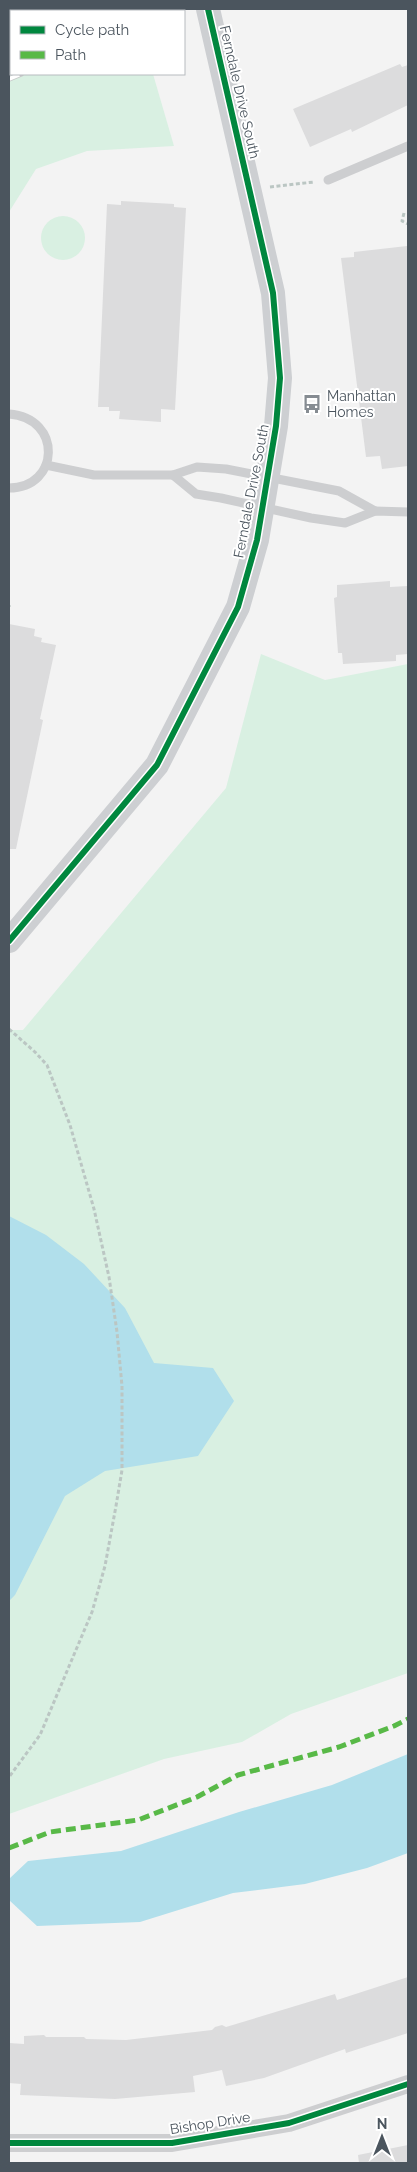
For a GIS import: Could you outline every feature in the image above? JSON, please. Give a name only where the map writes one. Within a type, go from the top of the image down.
[{"type":"main road","name":"Ferndale Drive South","points":[[9,941],[157,765],[238,608],[256,540],[276,426],[280,378],[273,293],[208,9]]},
{"type":"street","name":"Bishop Drive","points":[[9,2143],[172,2143],[289,2123],[408,2084]]},
{"type":"lane","points":[[328,180],[408,146]]},
{"type":"lane","points":[[9,414],[22,415],[35,422],[44,433],[49,448],[46,465],[41,474],[31,483],[18,488],[9,488]]},
{"type":"lane","points":[[46,465],[94,475],[173,475],[197,467],[226,469],[339,491],[375,511]]},
{"type":"lane","points":[[173,475],[196,494],[311,518],[346,523],[375,511],[408,512]]},
{"type":"path","points":[[250,190],[328,180]]},
{"type":"path","points":[[404,213],[402,221],[408,224]]},
{"type":"path","points":[[9,1029],[47,1065],[70,1125],[94,1209],[109,1277],[122,1386],[122,1470],[105,1566],[92,1612],[40,1735],[9,1777]]},
{"type":"green space","points":[[9,9],[83,9],[10,10],[10,75],[153,75],[174,146],[87,151],[36,169],[9,212]]},
{"type":"green space","points":[[63,216],[75,220],[81,226],[85,238],[81,250],[75,256],[63,260],[51,256],[45,250],[41,238],[45,226],[51,220]]},
{"type":"green space","points":[[261,654],[325,680],[408,664],[408,1673],[291,1714],[242,1742],[164,1759],[9,1814],[9,1030],[23,1030],[226,788]]},
{"type":"water","points":[[9,1216],[46,1235],[84,1264],[125,1308],[154,1363],[213,1368],[234,1401],[198,1456],[105,1471],[65,1496],[15,1595],[9,1601]]},
{"type":"water","points":[[408,1754],[408,1853],[367,1868],[305,1884],[233,1893],[140,1922],[37,1926],[9,1900],[9,1879],[28,1861],[121,1851],[239,1812],[332,1785]]},
{"type":"building","points":[[400,64],[402,67],[408,65],[408,105],[352,132],[351,129],[310,147],[293,109]]},
{"type":"building","points":[[121,201],[174,204],[174,207],[186,208],[175,410],[161,409],[161,422],[119,419],[120,411],[109,411],[109,407],[98,407],[107,204],[121,205]]},
{"type":"building","points":[[407,246],[408,466],[382,469],[380,456],[366,457],[341,258],[354,257],[354,252]]},
{"type":"building","points":[[390,581],[390,587],[408,586],[408,654],[396,655],[396,661],[343,664],[342,653],[338,653],[334,598],[337,597],[337,585]]},
{"type":"building","points":[[9,624],[35,629],[34,636],[42,638],[41,642],[56,645],[40,719],[43,720],[16,849],[9,849]]},
{"type":"building","points":[[408,1977],[408,2033],[346,2053],[345,2049],[264,2078],[226,2086],[222,2070],[193,2076],[195,2092],[115,2099],[20,2095],[21,2084],[9,2083],[9,2043],[24,2044],[24,2036],[44,2035],[46,2037],[126,2040],[212,2030],[215,2027],[222,2025],[226,2027],[335,1994],[337,2000]]},
{"type":"building","points":[[408,2145],[408,2163],[359,2163],[358,2155]]},
{"type":"railway","points":[[9,79],[19,75]]},
{"type":"marked path","points":[[9,1848],[50,1832],[138,1820],[197,1797],[238,1775],[339,1747],[408,1719]]},
{"type":"cycle path","points":[[9,941],[157,765],[238,607],[257,540],[276,426],[280,378],[273,293],[208,9]]},
{"type":"cycle path","points":[[9,2143],[172,2143],[289,2123],[408,2084]]},
{"type":"place","name":"Manhattan Homes","points":[[312,404]]}]
